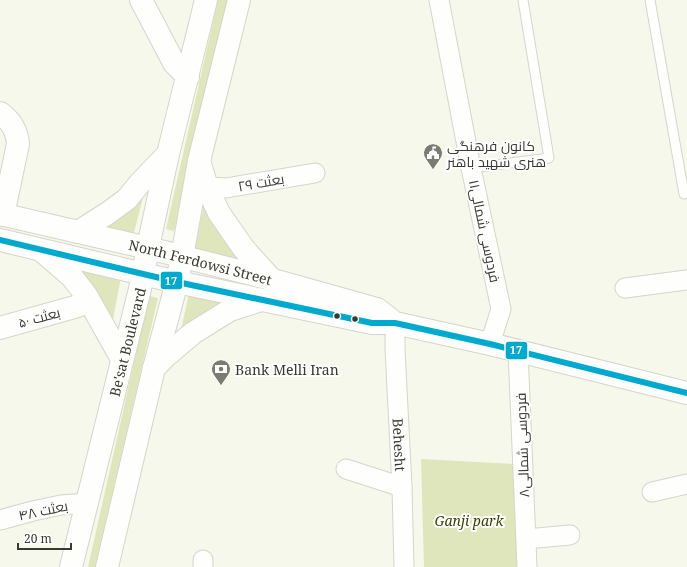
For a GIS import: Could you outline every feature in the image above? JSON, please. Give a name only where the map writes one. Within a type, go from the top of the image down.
[{"type":"main road","points":[[141,0],[186,83],[216,95]]},
{"type":"main road","name":"Be'sat Boulevard","points":[[71,567],[140,289],[168,154],[206,0]]},
{"type":"main road","points":[[107,567],[154,368],[177,282],[200,162],[239,0]]},
{"type":"main road","points":[[0,112],[12,125],[17,136],[18,144],[2,215]]},
{"type":"main road","points":[[78,232],[127,199],[168,154]]},
{"type":"main road","points":[[200,162],[207,187],[219,214],[244,249],[272,280]]},
{"type":"main road","name":"North Ferdowsi Street","points":[[2,215],[148,248],[272,280],[377,309],[395,323]]},
{"type":"main road","name":"North Ferdowsi Street","points":[[0,240],[177,282],[372,323],[395,323],[490,344],[687,393]]},
{"type":"main road","points":[[40,249],[72,277],[86,295],[122,359]]},
{"type":"main road","points":[[154,368],[193,333],[230,310],[263,300]]},
{"type":"main road","name":"بعثت ۵۰","points":[[0,328],[78,306]]},
{"type":"street","name":"فردوسی شمالی۱۱","points":[[439,0],[471,168],[501,309],[490,344]]},
{"type":"street","name":"بعثت ۲۹","points":[[207,187],[226,188],[315,173]]},
{"type":"street","points":[[626,288],[687,280]]},
{"type":"street","name":"Behesht","points":[[395,323],[404,567]]},
{"type":"street","name":"فردوسی شمالی۸","points":[[518,351],[527,567]]},
{"type":"street","points":[[346,469],[402,487]]},
{"type":"street","points":[[652,492],[687,484]]},
{"type":"street","name":"بعثت ۴۸","points":[[0,520],[61,505],[87,503]]},
{"type":"street","points":[[526,538],[570,535]]},
{"type":"lane","points":[[471,168],[549,158],[523,0]]},
{"type":"lane","points":[[650,0],[684,194]]},
{"type":"green space","points":[[218,0],[228,0],[174,231],[166,229]]},
{"type":"green space","points":[[147,183],[133,236],[98,229]]},
{"type":"green space","points":[[205,200],[246,263],[194,250]]},
{"type":"green space","points":[[72,267],[121,277],[111,330]]},
{"type":"green space","points":[[189,294],[231,303],[180,334]]},
{"type":"green space","points":[[149,296],[158,298],[95,567],[88,567]]},
{"type":"green space","name":"Ganji park","points":[[421,459],[514,464],[518,567],[424,567]]},
{"type":"transit line","name":"17","points":[[0,240],[177,282],[372,323],[395,323],[490,344],[687,393]]},
{"type":"place","name":"کانون فرهنگی هنری شهید باهنر","points":[[433,170]]},
{"type":"place","name":"Bank Melli Iran","points":[[221,386]]}]
